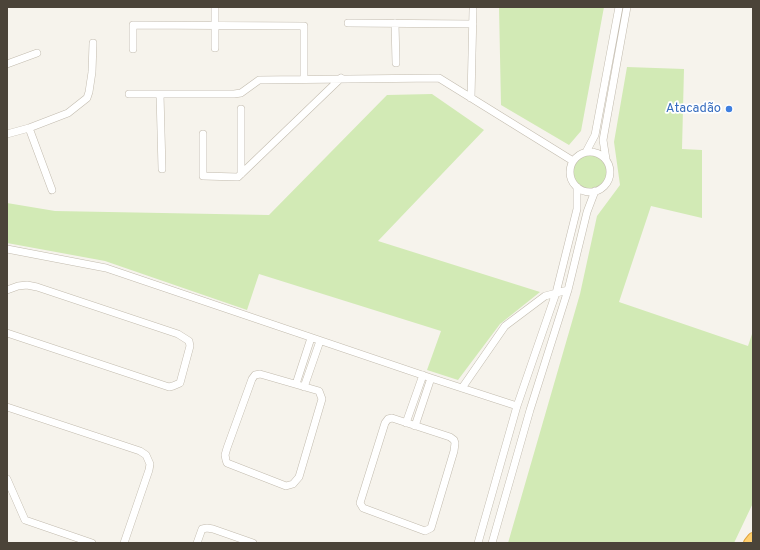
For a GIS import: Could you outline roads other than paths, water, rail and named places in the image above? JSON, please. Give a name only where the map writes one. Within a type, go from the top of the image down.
[{"type":"highway","points":[[749,543],[753,538]]},
{"type":"street","points":[[215,7],[215,48]]},
{"type":"street","points":[[586,152],[595,135],[619,7]]},
{"type":"street","points":[[492,543],[530,410],[568,290],[587,212],[595,192],[605,186],[608,181],[610,169],[606,159],[603,140],[627,7]]},
{"type":"street","points":[[471,98],[473,10]]},
{"type":"street","points":[[348,23],[473,24]]},
{"type":"street","points":[[395,23],[396,63]]},
{"type":"street","points":[[133,49],[133,25],[304,26],[304,79]]},
{"type":"street","points":[[7,134],[29,128],[68,113],[86,98],[89,92],[92,72],[93,43]]},
{"type":"street","points":[[7,64],[38,53]]},
{"type":"street","points":[[203,134],[203,176],[238,177],[341,78]]},
{"type":"street","points":[[128,94],[234,94],[241,93],[259,80],[439,78],[573,161]]},
{"type":"street","points":[[160,94],[162,169]]},
{"type":"street","points":[[241,174],[242,109]]},
{"type":"street","points":[[29,128],[52,190]]},
{"type":"street","points":[[595,192],[582,190],[577,187],[571,177],[570,172],[573,161],[581,154],[586,152],[597,153],[606,159]]},
{"type":"street","points":[[478,543],[517,406],[556,293],[577,209],[577,187]]},
{"type":"street","points":[[7,249],[106,268],[517,406]]},
{"type":"street","points":[[7,290],[22,286],[37,287],[178,334],[189,341],[190,346],[180,383],[169,387],[7,333]]},
{"type":"street","points":[[462,388],[505,326],[545,296],[568,290]]},
{"type":"street","points":[[296,384],[311,338]]},
{"type":"street","points":[[304,387],[320,341]]},
{"type":"street","points":[[260,374],[296,384],[319,391],[322,404],[299,477],[293,484],[286,486],[227,463],[225,455],[227,448],[252,379],[255,375],[260,374]]},
{"type":"street","points":[[406,423],[423,375]]},
{"type":"street","points":[[415,426],[432,378]]},
{"type":"street","points":[[8,410],[140,451],[146,455],[150,464],[149,470],[124,543]]},
{"type":"street","points":[[392,418],[406,423],[450,437],[455,443],[454,451],[431,528],[425,531],[363,508],[360,503],[385,423],[392,418]]},
{"type":"street","points":[[7,479],[25,520],[92,543]]},
{"type":"street","points":[[197,543],[202,529],[207,528],[253,543]]},
{"type":"street","points":[[749,543],[753,530]]},
{"type":"place","name":"Atacadão","points":[[729,109]]}]
